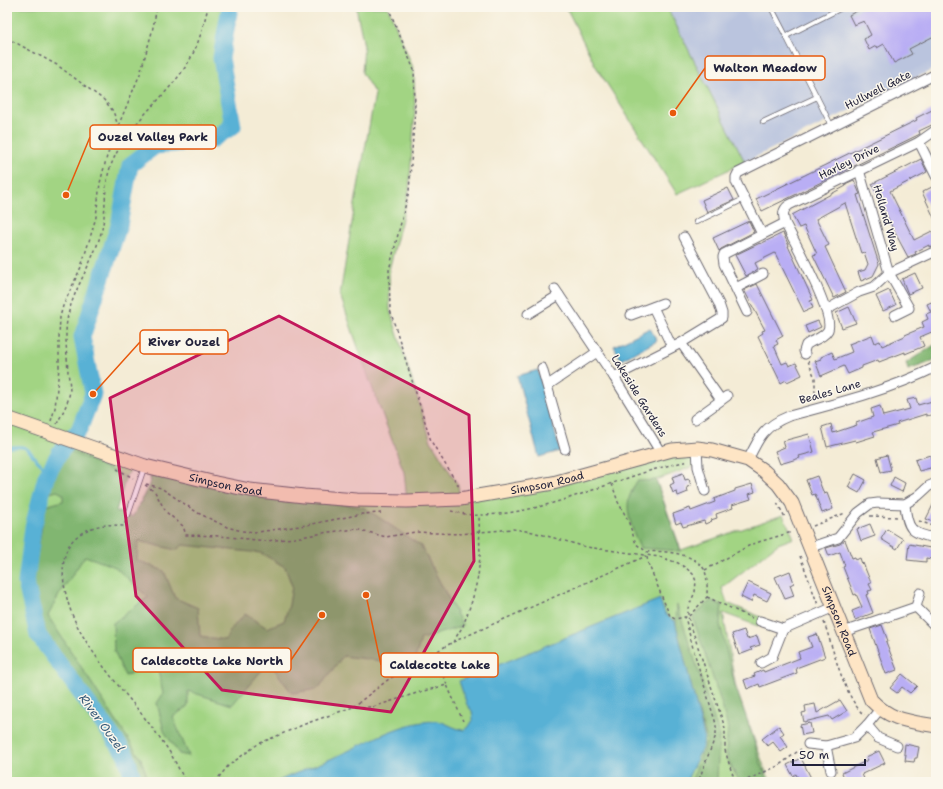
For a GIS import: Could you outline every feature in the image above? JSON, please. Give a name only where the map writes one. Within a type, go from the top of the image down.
[{"type":"street","name":"Hullwell Gate","points":[[744,199],[736,182],[738,173],[936,74]]},
{"type":"street","name":"Harley Drive","points":[[786,223],[783,213],[787,206],[919,142],[936,130]]},
{"type":"street","points":[[919,142],[936,176]]},
{"type":"street","name":"Holland Way","points":[[860,170],[889,273],[909,308],[895,316]]},
{"type":"street","points":[[744,199],[762,234]]},
{"type":"street","points":[[747,312],[724,264],[724,254],[786,223],[822,299],[829,324],[827,332],[806,345],[804,351],[805,354]]},
{"type":"street","points":[[614,377],[672,347],[722,318],[719,304],[684,237]]},
{"type":"street","points":[[826,310],[859,292],[874,287],[889,273],[936,251]]},
{"type":"street","points":[[736,288],[763,274]]},
{"type":"street","name":"Lakeside Gardens","points":[[528,314],[557,292],[614,377],[661,453]]},
{"type":"street","points":[[631,315],[663,303]]},
{"type":"street","points":[[653,307],[672,347]]},
{"type":"street","points":[[681,342],[724,398],[695,419]]},
{"type":"street","name":"Lakeside Gardens","points":[[548,385],[597,352]]},
{"type":"street","name":"Beales Lane","points":[[748,460],[756,443],[766,428],[776,421],[788,416],[864,395],[910,379],[936,367]]},
{"type":"street","points":[[542,368],[565,449]]},
{"type":"street","name":"Simpson Road","points":[[7,418],[145,466],[216,483],[250,490],[357,500],[386,501],[460,499],[553,483],[672,450],[697,454],[712,450],[748,460],[764,471],[778,484],[792,503],[811,547],[843,632],[871,700],[880,709],[898,719],[936,726]]},
{"type":"street","points":[[697,454],[698,467],[705,491]]},
{"type":"street","points":[[811,547],[838,538],[858,513],[870,504],[905,504],[918,496],[928,486],[936,483]]},
{"type":"street","points":[[905,504],[908,526],[914,532],[923,536],[936,538]]},
{"type":"street","points":[[916,607],[920,593]]},
{"type":"street","points":[[760,621],[783,629],[821,614],[834,607]]},
{"type":"street","points":[[916,607],[935,626]]},
{"type":"street","points":[[843,632],[916,607]]},
{"type":"street","points":[[761,663],[772,657],[783,629]]},
{"type":"street","points":[[808,744],[826,746],[854,738],[880,709]]},
{"type":"street","points":[[869,723],[878,738],[897,746]]},
{"type":"street","points":[[826,746],[831,771]]},
{"type":"lane","points":[[771,7],[832,127]]},
{"type":"lane","points":[[786,36],[843,7]]},
{"type":"lane","points":[[763,122],[817,97]]},
{"type":"lane","points":[[696,222],[744,199]]},
{"type":"lane","points":[[128,515],[145,466]]},
{"type":"path","points":[[51,434],[59,368],[60,317],[90,238],[96,217],[100,183],[107,156],[140,74],[152,32],[157,7]]},
{"type":"path","points":[[51,434],[67,404],[70,395],[66,342],[68,315],[78,288],[97,248],[104,217],[108,177],[117,151],[147,111],[185,68],[199,39],[208,7]]},
{"type":"path","points":[[388,7],[414,70],[415,110],[409,191],[389,270],[390,310],[431,441],[458,485],[460,499]]},
{"type":"path","points":[[7,38],[57,65],[92,90],[114,111],[124,140]]},
{"type":"path","points":[[805,354],[814,378],[816,409]]},
{"type":"path","points":[[647,552],[646,556],[648,563],[667,612],[670,616],[676,619],[687,617],[706,597],[707,582],[705,570],[693,559],[674,553],[657,551],[647,552],[636,544],[628,520],[618,502],[612,484],[697,454]]},
{"type":"path","points":[[139,481],[155,492],[166,512],[183,526],[186,535],[220,536],[266,541],[356,529],[386,537],[415,532],[459,534],[512,529],[533,532],[586,547],[660,557],[678,563],[693,574],[696,581],[695,592],[688,608],[687,617],[694,652],[716,724],[716,735],[698,782]]},
{"type":"path","points":[[775,501],[786,520]]},
{"type":"path","points":[[128,515],[124,526],[106,525],[86,530],[76,537],[68,546],[62,571],[68,604],[79,630],[99,659],[166,746],[186,782]]},
{"type":"path","points":[[453,642],[463,626],[472,601],[478,577],[480,556],[479,516]]},
{"type":"path","points":[[705,570],[752,544],[792,532],[794,538]]},
{"type":"path","points":[[798,552],[848,693],[857,708],[869,723]]},
{"type":"path","points":[[214,782],[228,766],[258,744],[305,724],[353,707],[389,679],[453,642],[646,556]]},
{"type":"path","points":[[706,597],[760,621]]},
{"type":"path","points":[[687,617],[725,728],[725,750],[736,782]]},
{"type":"path","points":[[434,653],[463,721]]},
{"type":"path","points":[[353,707],[373,707],[447,685]]},
{"type":"path","points":[[742,782],[778,766],[808,744]]},
{"type":"highlighted area","points":[[279,316],[469,415],[474,561],[391,712],[222,690],[136,596],[110,398]]},
{"type":"shaded area","points":[[667,7],[936,7],[936,68],[745,162]]},
{"type":"green space","points":[[7,7],[230,7],[221,58],[233,126],[211,140],[155,147],[130,165],[119,225],[82,336],[93,394],[79,430],[70,441],[137,464],[126,476],[116,511],[133,517],[149,484],[152,468],[216,483],[407,501],[404,472],[369,379],[340,295],[375,94],[362,73],[364,46],[356,7],[388,7],[414,70],[415,110],[409,191],[389,270],[390,310],[431,441],[458,485],[460,498],[697,448],[698,467],[692,467],[656,480],[681,550],[783,515],[794,538],[778,544],[722,588],[727,603],[761,617],[758,626],[723,613],[736,689],[771,782],[7,782]]},
{"type":"green space","points":[[566,7],[667,7],[745,162],[677,194],[595,65]]},
{"type":"green space","points":[[936,344],[936,359],[908,370],[906,363]]},
{"type":"green space","points":[[66,449],[126,477],[116,511],[132,517],[150,487],[152,468],[365,508],[421,546],[463,626],[421,639],[413,665],[343,656],[318,689],[292,693],[269,662],[232,705],[188,691],[188,706],[173,717],[189,756],[179,754],[164,731],[157,703],[163,694],[156,661],[125,676],[114,651],[113,623],[148,597],[115,567],[85,556],[59,595],[48,616],[141,759],[149,782],[140,782],[129,748],[104,717],[42,629],[33,582],[45,506],[63,501],[63,494],[57,491],[47,494],[52,477]],"holes":[[[138,541],[176,550],[183,545],[261,553],[285,567],[292,586],[289,605],[284,621],[267,628],[245,614],[232,628],[225,640],[200,636],[198,608],[175,598],[164,571],[137,560]]]},
{"type":"green space","points":[[656,480],[681,551],[640,548],[633,530],[629,517],[628,504],[633,489],[637,481]]},
{"type":"green space","points":[[711,601],[722,605],[720,624],[735,685],[768,782],[740,782],[729,763],[726,752],[728,728],[721,702],[693,618],[705,605]]},
{"type":"green space","points":[[677,605],[719,734],[717,782],[691,782],[707,740],[675,635]]},
{"type":"water","points":[[650,328],[657,341],[621,360],[614,346]]},
{"type":"water","points":[[538,370],[560,451],[539,457],[517,376]]},
{"type":"water","points":[[660,599],[663,609],[667,615],[675,621],[704,736],[703,746],[686,782],[276,782],[384,734],[409,725],[435,721],[464,730],[473,720],[472,711],[467,705],[459,681]]},
{"type":"building","points":[[865,7],[936,7],[936,35],[909,49],[912,54],[894,63],[884,44],[869,50],[864,39],[871,35],[864,21],[854,25],[849,15]]},
{"type":"building","points":[[936,108],[936,123],[919,131],[920,134],[762,211],[756,199],[917,120],[916,118]]},
{"type":"building","points":[[921,159],[927,172],[890,191],[914,240],[932,231],[936,240],[936,244],[929,247],[929,245],[915,252],[916,254],[908,257],[872,184]]},
{"type":"building","points":[[854,180],[860,194],[857,195],[879,264],[873,276],[861,281],[858,272],[865,270],[868,264],[864,252],[861,253],[845,203],[816,219],[829,245],[825,247],[846,292],[834,298],[813,255],[817,254],[804,226],[799,228],[792,215],[846,186],[845,184]]},
{"type":"building","points":[[936,185],[936,222],[922,192]]},
{"type":"building","points":[[728,188],[734,200],[707,212],[702,200]]},
{"type":"building","points":[[749,221],[754,232],[719,251],[713,238]]},
{"type":"building","points":[[783,233],[813,300],[810,301],[813,308],[804,312],[775,253],[755,263],[758,269],[746,276],[735,255]]},
{"type":"building","points":[[915,273],[922,288],[908,294],[902,279]]},
{"type":"building","points":[[757,284],[783,336],[776,340],[778,344],[774,346],[782,364],[787,362],[789,366],[796,363],[802,375],[787,382],[786,380],[781,383],[758,336],[765,330],[744,290]]},
{"type":"building","points":[[889,290],[896,305],[883,311],[876,296]]},
{"type":"building","points":[[936,300],[936,336],[934,331],[920,337],[924,346],[879,362],[878,360],[862,366],[862,368],[848,374],[844,366],[821,376],[815,361],[821,359],[821,357],[832,352],[835,359],[852,352],[849,344],[872,335],[875,343],[880,341],[882,346],[924,327],[922,322],[928,319],[926,314],[931,312],[927,304]]},
{"type":"building","points":[[849,307],[856,323],[842,328],[836,313]]},
{"type":"building","points":[[818,321],[821,327],[808,333],[805,326]]},
{"type":"building","points":[[916,398],[918,405],[936,400],[936,414],[926,416],[926,414],[897,423],[898,425],[873,432],[875,436],[856,442],[855,440],[827,447],[822,427],[831,424],[833,433],[857,425],[856,423],[873,417],[871,409],[880,406],[883,416],[910,409],[907,400]]},
{"type":"building","points":[[809,434],[814,452],[799,456],[800,458],[780,464],[775,451],[785,447],[783,441]]},
{"type":"building","points":[[887,455],[891,470],[881,472],[877,458]]},
{"type":"building","points":[[930,455],[934,467],[919,471],[915,460]]},
{"type":"building","points":[[683,473],[685,480],[689,479],[691,486],[687,487],[688,492],[678,496],[677,492],[673,493],[670,485],[674,483],[672,477]]},
{"type":"building","points":[[855,474],[866,480],[859,493],[848,487]]},
{"type":"building","points":[[817,476],[824,494],[827,493],[833,509],[822,513],[815,494],[812,495],[806,480]]},
{"type":"building","points":[[894,477],[905,483],[902,492],[890,486]]},
{"type":"building","points":[[752,484],[755,492],[749,494],[751,499],[732,505],[733,508],[716,514],[717,518],[711,520],[712,521],[705,524],[704,521],[683,527],[681,522],[676,524],[673,514],[690,508],[691,511],[715,502],[714,499],[735,491],[735,489]]},
{"type":"building","points":[[936,499],[936,523],[926,519]]},
{"type":"building","points":[[870,524],[875,536],[861,541],[857,529]]},
{"type":"building","points":[[887,529],[903,539],[897,549],[881,539]]},
{"type":"building","points":[[845,540],[852,558],[855,557],[856,560],[860,558],[862,564],[863,563],[871,583],[869,584],[872,590],[868,591],[869,594],[866,595],[873,613],[855,620],[852,611],[862,607],[856,594],[854,595],[843,567],[845,566],[840,552],[829,556],[826,548],[840,544]]},
{"type":"building","points":[[909,544],[936,549],[936,560],[926,558],[926,562],[907,560]]},
{"type":"building","points":[[790,571],[794,583],[790,585],[794,596],[785,599],[775,577]]},
{"type":"building","points":[[748,582],[771,593],[767,601],[754,595],[751,602],[741,597]]},
{"type":"building","points":[[882,625],[888,641],[886,642],[897,670],[886,674],[870,629]]},
{"type":"building","points":[[744,630],[747,639],[757,636],[760,645],[750,648],[752,650],[739,655],[732,634]]},
{"type":"building","points":[[817,634],[825,657],[796,668],[797,673],[760,687],[759,684],[747,689],[744,680],[755,676],[754,674],[763,670],[764,672],[800,658],[798,652],[812,647],[808,637]]},
{"type":"building","points":[[902,674],[917,686],[910,693],[902,687],[897,693],[890,688]]},
{"type":"building","points":[[840,700],[847,711],[832,720],[829,716],[804,722],[802,713],[806,712],[805,706],[815,704],[817,713]]},
{"type":"building","points":[[810,723],[812,733],[802,735],[800,725]]},
{"type":"building","points":[[779,726],[784,733],[780,736],[788,747],[781,752],[773,742],[768,746],[762,739]]},
{"type":"building","points":[[905,744],[919,747],[917,758],[915,758],[914,762],[905,761]]},
{"type":"building","points":[[879,751],[885,763],[862,774],[864,779],[857,782],[846,782],[842,773],[868,760],[866,757]]},
{"type":"building","points":[[801,758],[813,782],[800,782],[796,774],[793,776],[787,765]]},
{"type":"waterway","name":"River Ouzel","points":[[134,782],[126,755],[38,635],[26,583],[33,527],[46,477],[60,452],[79,430],[93,394],[82,337],[119,225],[130,165],[155,146],[211,140],[233,126],[221,58],[230,7]]},
{"type":"waterway","points":[[7,448],[26,448],[37,461],[50,470]]},
{"type":"place","name":"Walton Meadow","points":[[673,113]]},
{"type":"place","name":"Ouzel Valley Park","points":[[66,195]]},
{"type":"place","name":"River Ouzel","points":[[93,394]]},
{"type":"place","name":"Caldecotte Lake","points":[[366,595]]},
{"type":"place","name":"Caldecotte Lake North","points":[[322,615]]}]
